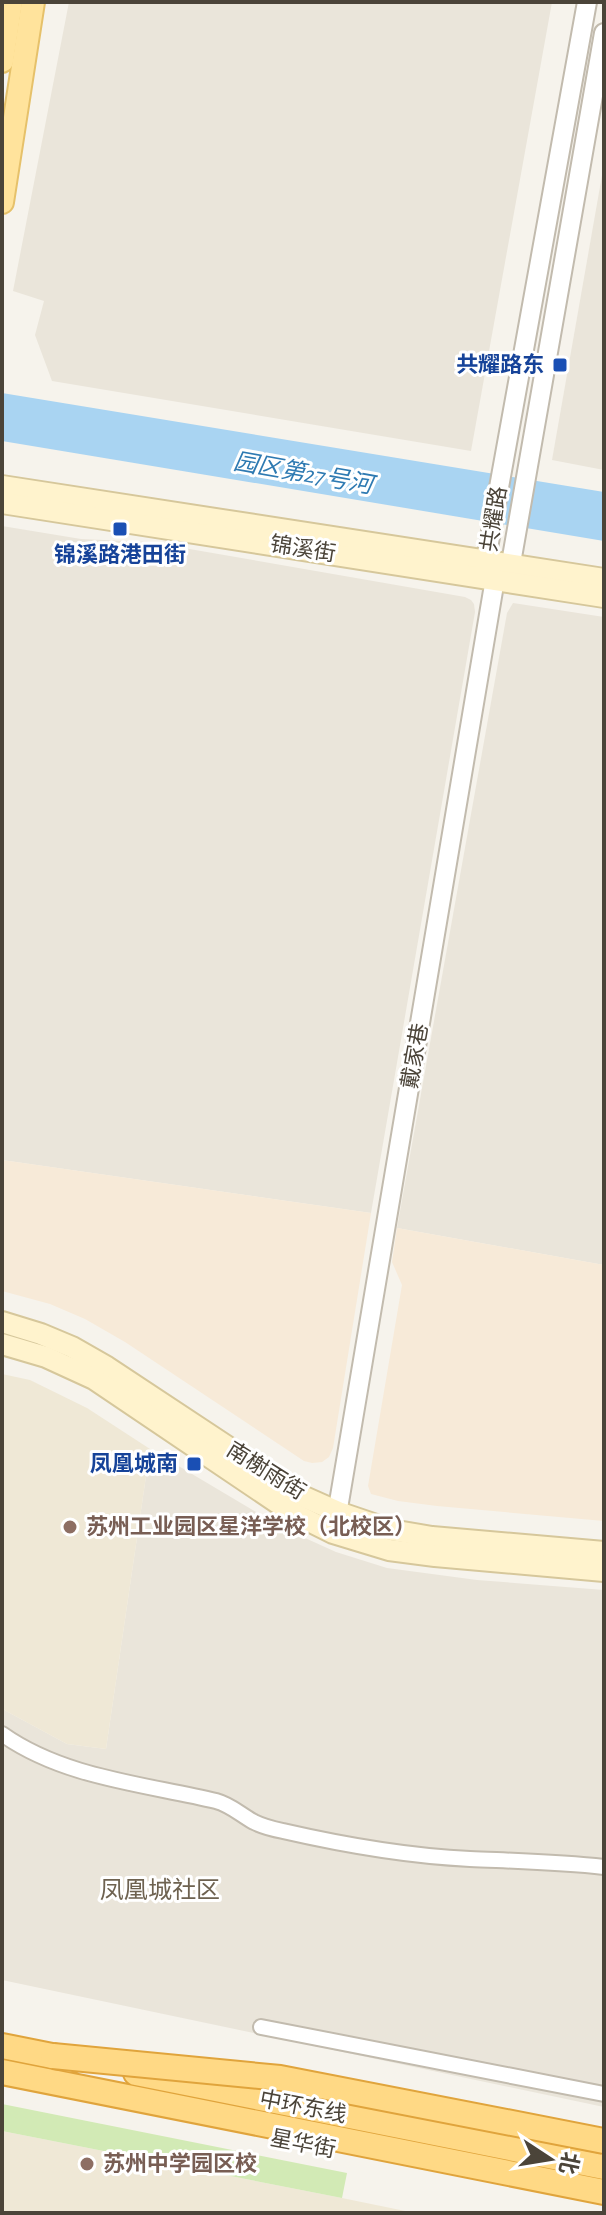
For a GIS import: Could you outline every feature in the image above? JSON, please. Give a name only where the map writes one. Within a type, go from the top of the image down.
[{"type":"highway","name":"中环东线","points":[[3,2040],[53,2056],[604,2167]]},
{"type":"highway","points":[[53,2056],[280,2078],[604,2141]]},
{"type":"highway","name":"中环东线","points":[[2,2072],[604,2192]]},
{"type":"main road","points":[[2,61],[11,2]]},
{"type":"main road","points":[[2,202],[33,2]]},
{"type":"main road","name":"锦溪街","points":[[2,486],[604,579]]},
{"type":"main road","name":"锦溪街","points":[[2,503],[604,597]]},
{"type":"main road","name":"南榭雨街","points":[[2,1322],[72,1347],[107,1367],[302,1496],[335,1523],[389,1550],[604,1571]]},
{"type":"main road","name":"南榭雨街","points":[[2,1344],[46,1357],[94,1379],[291,1512],[335,1523],[432,1537],[604,1552]]},
{"type":"main road","points":[[3,2040],[279,2090],[604,2156]]},
{"type":"main road","name":"星华街","points":[[2,2084],[604,2204]]},
{"type":"street","name":"共耀路","points":[[587,2],[486,559],[495,579],[511,563],[604,33]]},
{"type":"street","name":"戴家巷","points":[[335,1523],[495,579]]},
{"type":"street","points":[[2,1734],[70,1767],[221,1802],[254,1822],[277,1830],[332,1842],[422,1854],[604,1867]]},
{"type":"street","points":[[261,2027],[604,2094]]},
{"type":"shaded area","points":[[69,2],[552,2],[471,451],[52,381],[35,335],[44,301],[13,291]]},
{"type":"shaded area","points":[[604,164],[604,470],[552,460]]},
{"type":"shaded area","points":[[2,526],[81,539],[149,542],[465,597],[474,604],[371,1213],[2,1160]]},
{"type":"shaded area","points":[[513,603],[604,617],[604,1265],[397,1228],[507,613]]},
{"type":"shaded area","points":[[2,1160],[371,1213],[333,1448],[329,1457],[322,1462],[304,1461],[125,1342],[85,1319],[50,1304],[2,1291]]},
{"type":"shaded area","points":[[397,1228],[604,1265],[604,1521],[437,1506],[371,1494],[368,1486],[402,1285],[392,1262]]},
{"type":"shaded area","name":"苏州工业园区星洋学校（北校区）","points":[[2,1374],[30,1380],[87,1408],[150,1449],[106,1749],[67,1744],[2,1707]]},
{"type":"shaded area","points":[[150,1449],[283,1528],[336,1552],[387,1568],[477,1580],[604,1590],[604,2107],[2,1980],[2,1707],[67,1744],[106,1749]]},
{"type":"shaded area","name":"苏州中学园区校","points":[[2,2131],[342,2198],[415,2213],[2,2213]]},
{"type":"green space","points":[[2,2104],[347,2173],[342,2198],[2,2131]]},
{"type":"water","name":"园区第27号河","points":[[2,393],[604,492],[604,541],[2,441]]},
{"type":"place","name":"共耀路东","points":[[560,365]]},
{"type":"place","name":"锦溪路港田街","points":[[120,529]]},
{"type":"place","name":"凤凰城南","points":[[194,1464]]},
{"type":"place","name":"苏州工业园区星洋学校（北校区）","points":[[70,1527]]},
{"type":"place","name":"苏州中学园区校","points":[[87,2164]]},
{"type":"district","name":"凤凰城社区","points":[[160,1891]]}]
